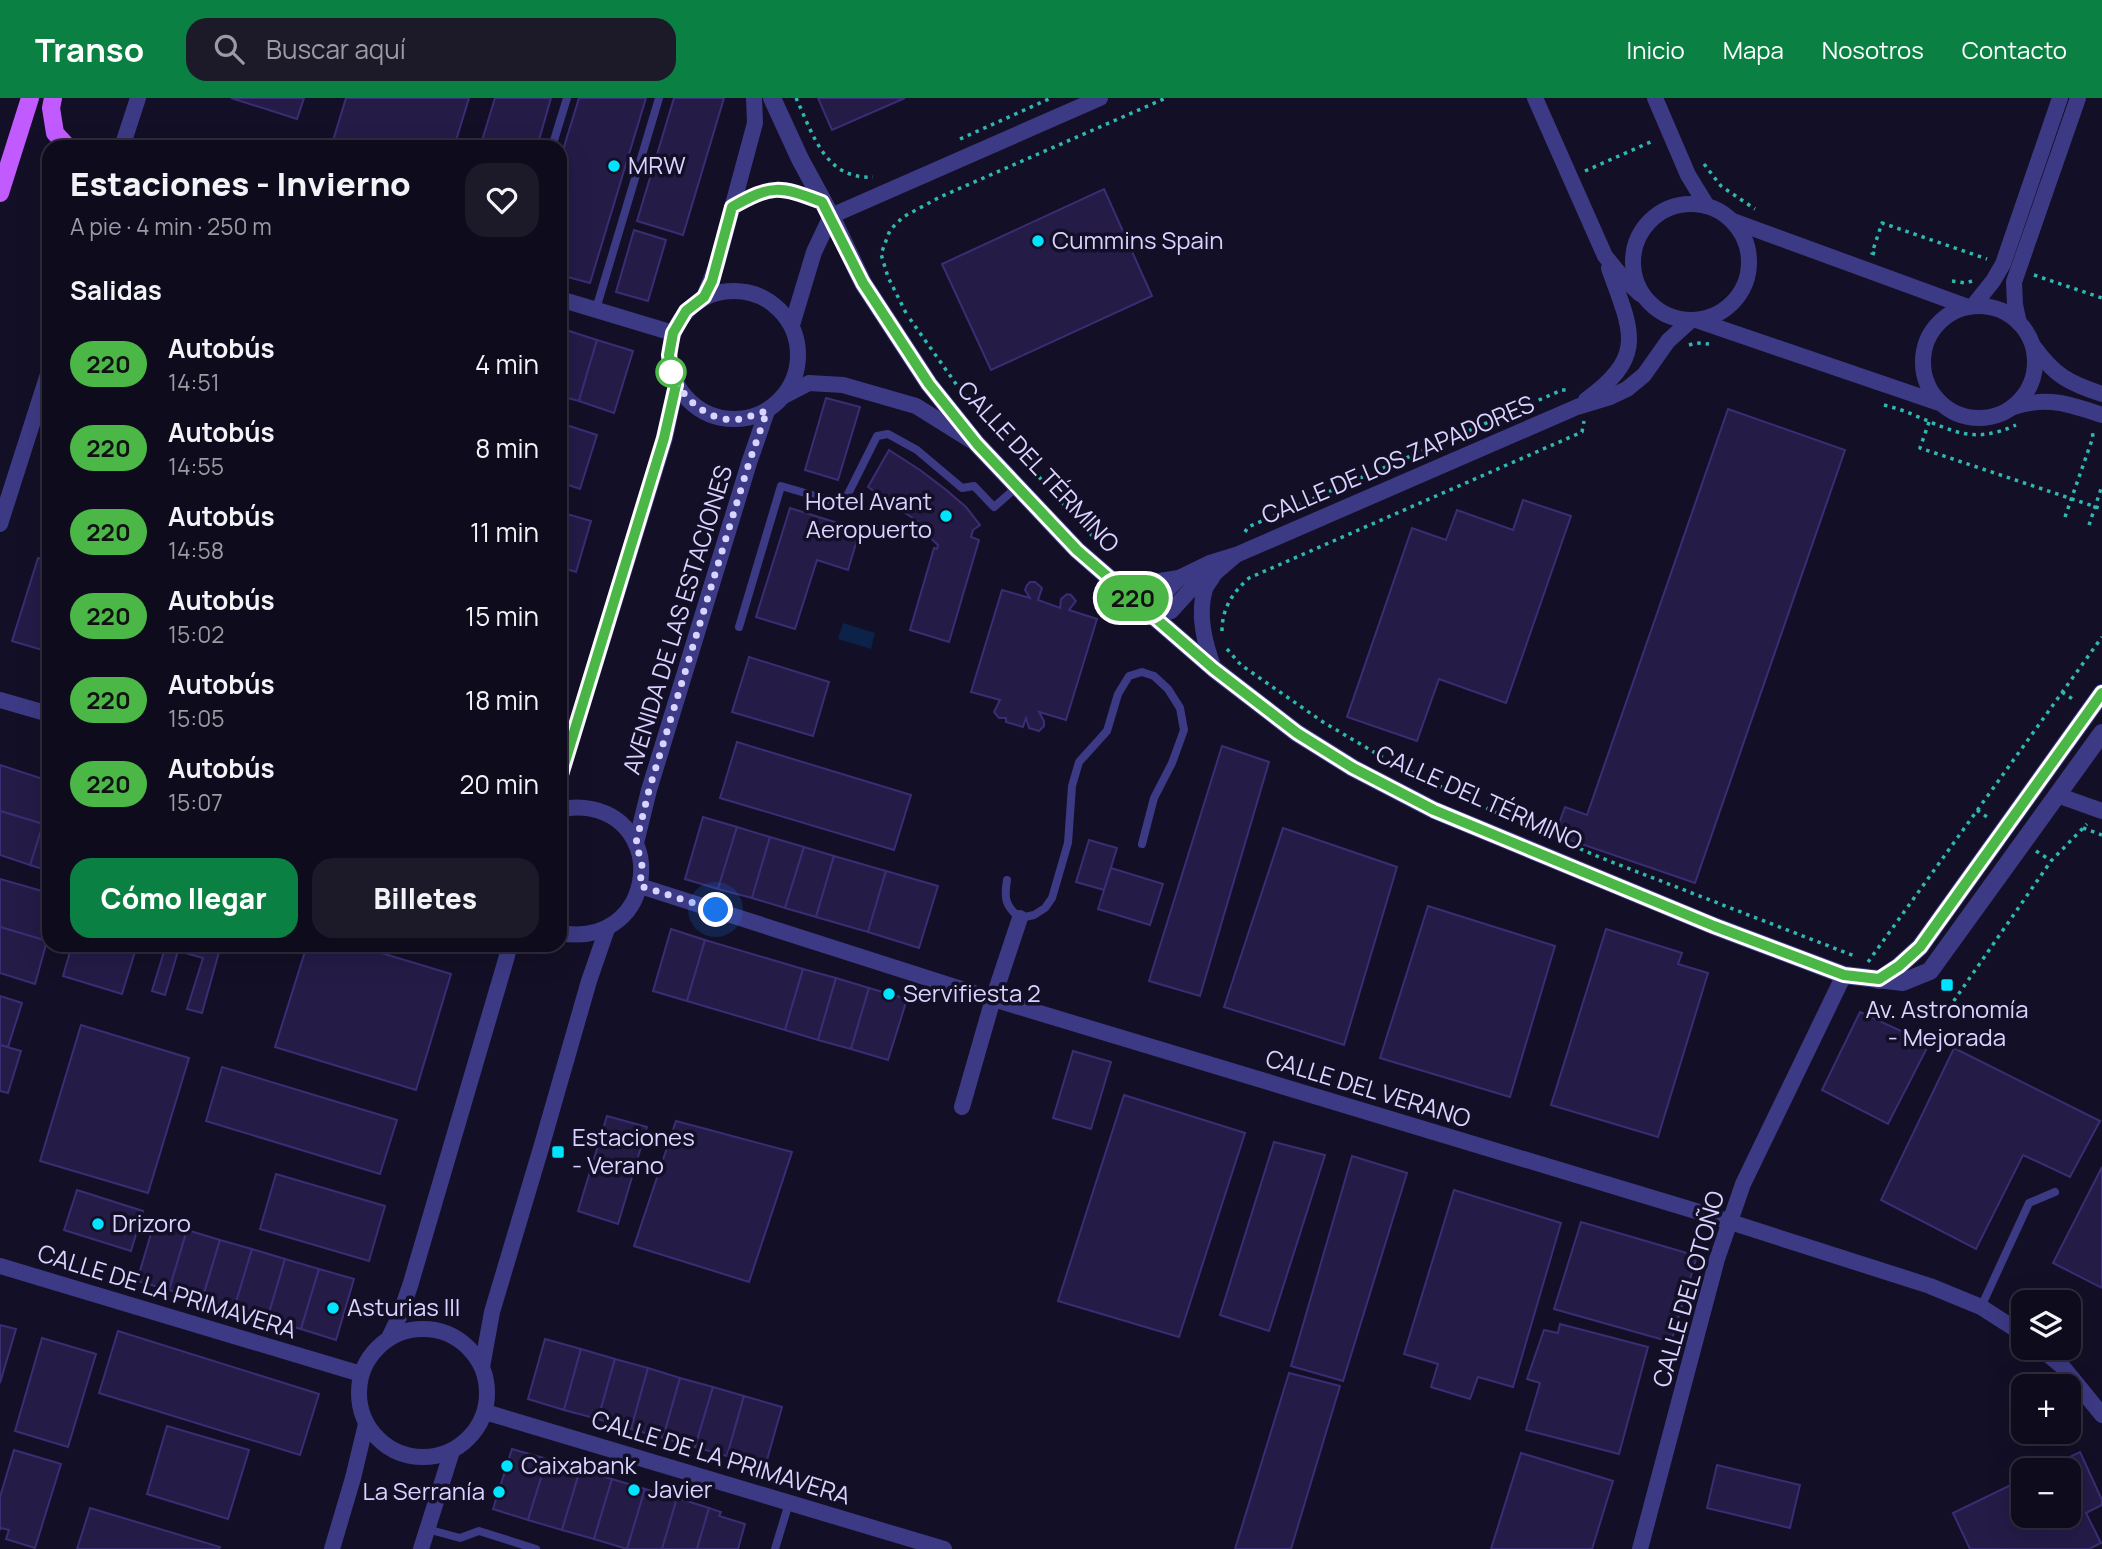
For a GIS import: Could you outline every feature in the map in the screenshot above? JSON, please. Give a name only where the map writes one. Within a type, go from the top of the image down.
[{"type":"main road","points":[[0,193],[30,98]]},
{"type":"main road","points":[[53,98],[51,108],[55,133],[62,140]]},
{"type":"street","points":[[124,140],[138,98]]},
{"type":"street","points":[[704,297],[712,281],[755,123],[754,98]]},
{"type":"street","name":"CALLE DEL TÉRMINO","points":[[772,98],[863,283],[929,384],[977,444],[1077,550],[1214,669],[1297,733],[1398,793],[1580,872],[1844,975],[1903,982],[1930,971],[2102,733]]},
{"type":"street","points":[[826,209],[1100,98]]},
{"type":"street","points":[[1535,98],[1605,256],[1623,278],[1659,310],[1939,402]]},
{"type":"street","points":[[1655,98],[1688,175],[1707,206]]},
{"type":"street","points":[[2060,98],[2003,264],[1993,281],[1971,306],[1952,313],[1938,323],[1928,338],[1923,355],[1923,372],[1929,388],[1939,402],[1952,412],[1967,417],[1998,415],[2032,401],[2064,403],[2102,415]]},
{"type":"street","points":[[2019,323],[2014,282],[2078,98]]},
{"type":"street","points":[[732,207],[752,195],[776,188],[797,193],[826,209]]},
{"type":"street","points":[[1647,299],[1637,283],[1633,265],[1635,247],[1642,230],[1655,216],[1671,207],[1689,203],[1721,212],[1743,236],[1749,254],[1748,273],[1741,290],[1730,305],[1714,315],[1693,320]]},
{"type":"street","points":[[792,325],[826,209]]},
{"type":"street","points":[[1732,221],[1971,306],[1990,307],[2006,313],[2019,323],[2047,364],[2063,378],[2071,384],[2102,394]]},
{"type":"street","name":"CALLE DE LOS ZAPADORES","points":[[1581,413],[1627,358],[1630,337],[1605,256]]},
{"type":"street","points":[[784,396],[797,371],[799,348],[792,325],[776,305],[752,293],[730,290],[704,297],[686,311],[673,333],[669,355],[671,372],[676,385],[690,403],[715,417],[738,419],[767,411],[784,396],[809,383],[843,385],[916,406],[977,444]]},
{"type":"street","points":[[567,301],[673,333]]},
{"type":"street","name":"CALLE DE LOS ZAPADORES","points":[[1115,583],[1179,578],[1210,563],[1236,555],[1581,413],[1627,388],[1644,375],[1668,341],[1693,320]]},
{"type":"street","points":[[2012,408],[2024,395],[2032,379],[2035,361],[2032,343]]},
{"type":"street","points":[[567,755],[664,438],[676,385]]},
{"type":"street","points":[[0,523],[42,393]]},
{"type":"street","name":"AVENIDA DE LAS ESTACIONES","points":[[636,843],[661,751],[767,411]]},
{"type":"street","name":"CALLE DE LOS ZAPADORES","points":[[1154,616],[1171,611],[1192,588],[1236,555]]},
{"type":"street","points":[[1214,669],[1205,644],[1203,619],[1206,589],[1215,573]]},
{"type":"street","name":"CALLE DE LOS ZAPADORES","points":[[1154,616],[1158,600],[1179,578]]},
{"type":"street","points":[[1879,979],[1920,947],[2102,693]]},
{"type":"street","points":[[0,700],[42,712]]},
{"type":"street","points":[[2057,795],[2100,810]]},
{"type":"street","points":[[567,810],[583,807],[600,811],[619,822],[636,843],[642,864],[640,886],[625,915],[607,929],[577,936],[567,934]]},
{"type":"street","name":"CALLE DEL VERANO","points":[[640,886],[993,999],[1730,1222],[1930,1286],[1981,1307],[2011,1326]]},
{"type":"street","points":[[962,1107],[1020,918]]},
{"type":"street","points":[[482,1367],[492,1312],[589,981],[607,929]]},
{"type":"street","points":[[389,1338],[417,1329],[452,1335],[469,1348],[482,1367],[487,1389],[485,1412],[470,1437],[452,1451],[429,1458],[407,1456],[379,1441],[366,1424],[358,1396],[361,1374],[372,1353],[389,1338],[410,1286],[508,952]]},
{"type":"street","name":"CALLE DEL OTOÑO","points":[[1640,1549],[1717,1259],[1743,1184],[1844,975]]},
{"type":"street","name":"CALLE DE LA PRIMAVERA","points":[[0,1266],[361,1374]]},
{"type":"street","points":[[2055,1360],[2102,1415]]},
{"type":"street","name":"CALLE DE LA PRIMAVERA","points":[[485,1412],[944,1549]]},
{"type":"street","points":[[332,1549],[366,1424]]},
{"type":"street","points":[[421,1549],[452,1451]]},
{"type":"lane","points":[[554,140],[567,98]]},
{"type":"lane","points":[[596,310],[659,98]]},
{"type":"lane","points":[[739,627],[781,486],[842,504],[877,436],[888,434],[917,450],[962,488],[974,486],[993,507],[1017,486]]},
{"type":"lane","points":[[1007,880],[1005,894],[1010,910],[1020,918],[1034,915],[1045,908],[1052,898],[1068,843],[1072,786],[1079,762],[1107,731],[1118,694],[1129,677],[1142,672],[1154,676],[1168,689],[1180,708],[1184,730],[1172,763],[1154,798],[1142,844]]},
{"type":"lane","points":[[1981,1307],[2029,1203],[2055,1192]]},
{"type":"lane","points":[[775,1549],[789,1503]]},
{"type":"lane","points":[[427,1529],[460,1538],[479,1531],[536,1549]]},
{"type":"lane","points":[[460,1538],[463,1549]]},
{"type":"path","points":[[796,98],[826,159],[840,170],[856,176],[878,175]]},
{"type":"path","points":[[949,144],[1051,98]]},
{"type":"path","points":[[1102,546],[954,381],[905,311],[888,277],[881,254],[890,230],[903,217],[940,197],[1166,98]]},
{"type":"path","points":[[1570,178],[1671,134]]},
{"type":"path","points":[[1702,162],[1721,186],[1760,212]]},
{"type":"path","points":[[1882,223],[1872,253],[1884,257]]},
{"type":"path","points":[[1988,269],[1991,260]]},
{"type":"path","points":[[2031,273],[2034,266]]},
{"type":"path","points":[[1943,278],[1966,283],[1981,275]]},
{"type":"path","points":[[1688,346],[1696,343],[1721,346]]},
{"type":"path","points":[[1244,533],[1248,527],[1261,521],[1579,384]]},
{"type":"path","points":[[1878,402],[1971,436],[1989,435],[2019,424]]},
{"type":"path","points":[[1222,634],[1222,619],[1228,603],[1237,589],[1249,578],[1582,432],[1581,413]]},
{"type":"path","points":[[1929,422],[1920,448],[2102,509]]},
{"type":"path","points":[[2065,517],[2093,437],[2092,428],[2089,426]]},
{"type":"path","points":[[2089,525],[2102,486]]},
{"type":"path","points":[[1225,643],[1228,652],[1241,665],[1323,722],[1389,761],[1472,802],[1599,857],[1868,962],[2102,636]]},
{"type":"path","points":[[1944,1015],[2051,861],[2100,810]]},
{"type":"path","points":[[2083,828],[2102,835]]},
{"type":"water","points":[[843,623],[875,633],[871,649],[838,639]]},
{"type":"building","points":[[231,98],[304,98],[297,119]]},
{"type":"building","points":[[346,98],[469,98],[456,140],[333,140]]},
{"type":"building","points":[[495,98],[551,98],[539,140],[482,140]]},
{"type":"building","points":[[579,98],[646,98],[590,283],[567,277],[566,140]]},
{"type":"building","points":[[674,98],[724,98],[683,235],[637,221]]},
{"type":"building","points":[[818,98],[905,98],[832,130]]},
{"type":"building","points":[[1104,189],[1152,296],[991,370],[942,264]]},
{"type":"building","points":[[634,230],[666,240],[648,301],[616,292]]},
{"type":"building","points":[[567,330],[597,340],[579,401],[567,398]]},
{"type":"building","points":[[597,340],[633,351],[614,413],[579,401]]},
{"type":"building","points":[[826,398],[860,407],[838,480],[805,470]]},
{"type":"building","points":[[1728,409],[1845,450],[1695,883],[1555,835],[1565,807],[1587,815]]},
{"type":"building","points":[[567,425],[597,435],[580,489],[567,484]]},
{"type":"building","points":[[889,450],[945,489],[966,507],[980,525],[973,530],[971,537],[979,540],[949,642],[910,630],[934,548],[937,549],[938,545],[922,530],[924,526],[868,487]]},
{"type":"building","points":[[1523,500],[1571,516],[1506,703],[1439,679],[1417,741],[1347,717],[1412,528],[1446,540],[1457,510],[1513,530]]},
{"type":"building","points":[[790,508],[860,530],[848,570],[817,560],[795,629],[756,617]]},
{"type":"building","points":[[567,514],[591,521],[576,572],[567,569]]},
{"type":"building","points":[[38,558],[42,559],[42,650],[12,641]]},
{"type":"building","points":[[1030,582],[1035,582],[1042,588],[1038,600],[1060,608],[1061,599],[1067,594],[1071,595],[1076,601],[1069,610],[1097,619],[1066,720],[1039,712],[1044,726],[1039,731],[1029,728],[1026,718],[1023,727],[1006,722],[1006,718],[999,718],[994,712],[1000,700],[971,692],[1002,590],[1030,598],[1025,590]]},
{"type":"building","points":[[749,657],[829,682],[813,736],[732,712]]},
{"type":"building","points":[[737,742],[911,795],[894,850],[720,798]]},
{"type":"building","points":[[1222,746],[1269,762],[1200,996],[1149,981]]},
{"type":"building","points":[[0,765],[42,779],[42,824],[0,811]]},
{"type":"building","points":[[0,811],[42,824],[30,865],[0,855]]},
{"type":"building","points":[[703,817],[737,827],[718,889],[685,879]]},
{"type":"building","points":[[42,827],[42,869],[30,865]]},
{"type":"building","points":[[737,827],[770,837],[752,898],[718,889]]},
{"type":"building","points":[[1283,828],[1397,867],[1344,1045],[1224,1007]]},
{"type":"building","points":[[770,837],[804,847],[785,908],[752,898]]},
{"type":"building","points":[[1089,840],[1117,848],[1104,890],[1076,882]]},
{"type":"building","points":[[804,847],[834,856],[816,917],[785,908]]},
{"type":"building","points":[[834,856],[886,871],[868,932],[816,917]]},
{"type":"building","points":[[1111,868],[1163,884],[1150,925],[1098,909]]},
{"type":"building","points":[[886,871],[938,886],[919,948],[868,932]]},
{"type":"building","points":[[0,879],[42,891],[42,940],[0,927]]},
{"type":"building","points":[[1428,906],[1555,946],[1510,1097],[1380,1058]]},
{"type":"building","points":[[0,927],[42,940],[44,952],[35,984],[0,973]]},
{"type":"building","points":[[671,929],[705,940],[687,1001],[653,991]]},
{"type":"building","points":[[1606,929],[1682,953],[1678,964],[1708,973],[1658,1137],[1551,1105]]},
{"type":"building","points":[[705,940],[803,969],[785,1030],[687,1001]]},
{"type":"building","points":[[70,952],[135,952],[122,994],[63,976]]},
{"type":"building","points":[[164,952],[178,952],[165,995],[152,991]]},
{"type":"building","points":[[182,952],[219,952],[202,1013],[187,1009],[203,958]]},
{"type":"building","points":[[305,952],[378,952],[451,974],[416,1090],[275,1047]]},
{"type":"building","points":[[803,969],[836,978],[818,1040],[785,1030]]},
{"type":"building","points":[[836,978],[869,988],[851,1049],[818,1040]]},
{"type":"building","points":[[869,988],[907,999],[888,1060],[851,1049]]},
{"type":"building","points":[[0,996],[22,1003],[8,1047],[0,1045]]},
{"type":"building","points":[[1860,1012],[1929,1044],[1888,1124],[1822,1090]]},
{"type":"building","points":[[81,1025],[189,1058],[148,1193],[40,1161]]},
{"type":"building","points":[[0,1045],[21,1051],[8,1093],[0,1091]]},
{"type":"building","points":[[1954,1048],[2100,1121],[2070,1177],[2023,1155],[1976,1249],[1881,1200]]},
{"type":"building","points":[[1073,1051],[1111,1062],[1091,1129],[1053,1118]]},
{"type":"building","points":[[222,1067],[397,1120],[380,1174],[206,1121]]},
{"type":"building","points":[[1124,1095],[1245,1133],[1179,1337],[1058,1301]]},
{"type":"building","points":[[607,1116],[647,1127],[618,1224],[578,1211]]},
{"type":"building","points":[[676,1121],[792,1152],[749,1282],[634,1246]]},
{"type":"building","points":[[1274,1142],[1325,1155],[1269,1331],[1220,1315]]},
{"type":"building","points":[[1352,1156],[1407,1173],[1343,1381],[1291,1366]]},
{"type":"building","points":[[2102,1167],[2102,1288],[2053,1263]]},
{"type":"building","points":[[276,1174],[385,1206],[369,1261],[260,1229]]},
{"type":"building","points":[[77,1190],[143,1211],[131,1251],[64,1230]]},
{"type":"building","points":[[1454,1190],[1561,1223],[1513,1387],[1478,1377],[1470,1399],[1431,1387],[1438,1364],[1404,1354]]},
{"type":"building","points":[[155,1220],[187,1230],[169,1290],[137,1281]]},
{"type":"building","points":[[1581,1222],[1697,1256],[1671,1342],[1554,1309]]},
{"type":"building","points":[[187,1230],[220,1240],[202,1300],[169,1290]]},
{"type":"building","points":[[220,1240],[252,1249],[234,1309],[202,1300]]},
{"type":"building","points":[[252,1249],[285,1259],[267,1320],[234,1309]]},
{"type":"building","points":[[285,1259],[319,1269],[301,1329],[267,1320]]},
{"type":"building","points":[[319,1269],[354,1279],[336,1340],[301,1329]]},
{"type":"building","points":[[1560,1324],[1648,1347],[1619,1454],[1526,1430],[1540,1383],[1527,1379],[1544,1330],[1558,1333]]},
{"type":"building","points":[[0,1325],[16,1329],[0,1383]]},
{"type":"building","points":[[118,1331],[319,1394],[300,1455],[99,1393]]},
{"type":"building","points":[[42,1338],[96,1354],[68,1447],[15,1431]]},
{"type":"building","points":[[545,1339],[581,1349],[564,1410],[528,1399]]},
{"type":"building","points":[[581,1349],[615,1359],[598,1419],[564,1410]]},
{"type":"building","points":[[615,1359],[648,1368],[631,1429],[598,1419]]},
{"type":"building","points":[[648,1368],[680,1378],[663,1438],[631,1429]]},
{"type":"building","points":[[1289,1373],[1340,1386],[1291,1549],[1235,1549]]},
{"type":"building","points":[[680,1378],[713,1387],[695,1447],[663,1438]]},
{"type":"building","points":[[713,1387],[744,1396],[727,1456],[695,1447]]},
{"type":"building","points":[[744,1396],[782,1407],[765,1467],[727,1456]]},
{"type":"building","points":[[167,1426],[249,1450],[228,1519],[147,1494]]},
{"type":"building","points":[[512,1449],[547,1459],[528,1520],[493,1509]]},
{"type":"building","points":[[14,1450],[61,1464],[35,1548],[6,1539],[9,1530],[0,1530],[0,1497]]},
{"type":"building","points":[[2080,1452],[2102,1500],[2102,1505],[2086,1513],[2101,1543],[2089,1549],[1970,1549],[1953,1513],[2011,1485],[2011,1528],[2081,1528],[2081,1458],[2067,1458]]},
{"type":"building","points":[[1521,1453],[1613,1481],[1592,1549],[1491,1549]]},
{"type":"building","points":[[547,1459],[580,1470],[562,1530],[528,1520]]},
{"type":"building","points":[[1717,1465],[1800,1485],[1790,1528],[1707,1508]]},
{"type":"building","points":[[580,1470],[612,1479],[594,1539],[562,1530]]},
{"type":"building","points":[[612,1479],[645,1489],[627,1549],[594,1539]]},
{"type":"building","points":[[645,1489],[677,1498],[662,1549],[627,1549]]},
{"type":"building","points":[[677,1498],[709,1508],[697,1549],[662,1549]]},
{"type":"building","points":[[90,1508],[220,1547],[77,1549]]},
{"type":"building","points":[[709,1508],[721,1512],[719,1516],[745,1524],[738,1549],[697,1549]]},
{"type":"bus line","name":"220","points":[[567,758],[664,438],[676,385],[669,355],[673,333],[686,311],[704,297],[712,281],[732,207],[752,195],[776,188],[822,202],[863,283],[929,384],[977,444],[1077,550],[1214,669],[1297,733],[1398,793],[1714,926],[1844,975],[1879,979],[1920,947],[2102,693]]},
{"type":"place","name":"MRW","points":[[614,166]]},
{"type":"place","name":"Cummins Spain","points":[[1038,241]]},
{"type":"place","name":"Hotel Avant Aeropuerto","points":[[946,516]]},
{"type":"place","name":"Av. Astronomía - Mejorada","points":[[1947,985]]},
{"type":"place","name":"Servifiesta 2","points":[[889,994]]},
{"type":"place","name":"Estaciones - Verano","points":[[558,1152]]},
{"type":"place","name":"Drizoro","points":[[98,1224]]},
{"type":"place","name":"Asturias III","points":[[333,1308]]},
{"type":"place","name":"Caixabank","points":[[507,1466]]},
{"type":"place","name":"Javier","points":[[634,1490]]},
{"type":"place","name":"La Serranía","points":[[499,1492]]},
{"type":"route","points":[[671,372],[676,385],[690,403],[715,417],[738,419],[767,411],[649,790],[636,843],[642,864],[640,886],[716,910]]}]
